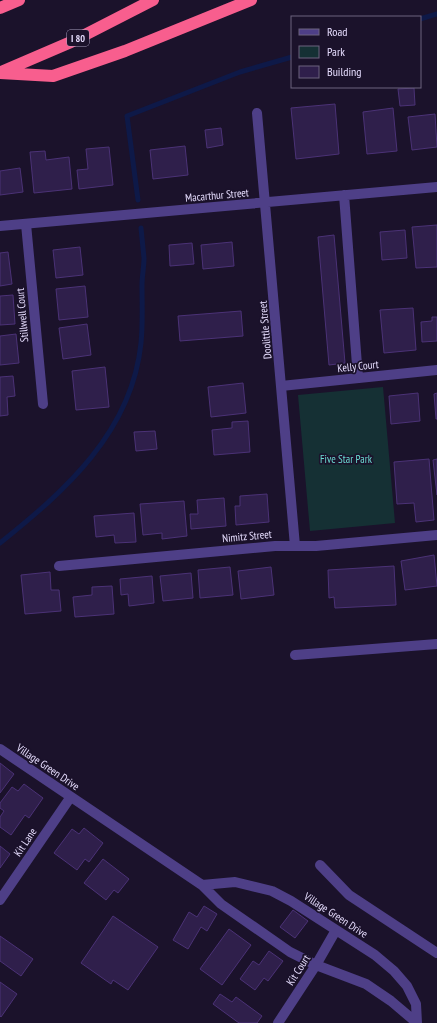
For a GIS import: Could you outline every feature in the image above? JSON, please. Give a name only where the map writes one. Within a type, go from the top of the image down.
[{"type":"highway","points":[[0,8],[19,0]]},
{"type":"highway","name":"I 80","points":[[0,73],[70,42],[153,0]]},
{"type":"highway","points":[[0,73],[53,76],[125,51],[251,0]]},
{"type":"street","name":"Doolittle Street","points":[[257,113],[295,546]]},
{"type":"street","name":"Macarthur Street","points":[[0,226],[437,187]]},
{"type":"street","points":[[344,195],[358,378]]},
{"type":"street","name":"Stillwell Court","points":[[26,224],[43,404]]},
{"type":"street","name":"Kelly Court","points":[[281,386],[437,370]]},
{"type":"street","name":"Nimitz Street","points":[[60,566],[275,546],[316,546],[437,535]]},
{"type":"street","points":[[295,655],[437,644]]},
{"type":"street","name":"Village Green Drive","points":[[0,749],[70,798],[202,885],[221,904],[290,952],[316,965],[366,984],[391,1001],[417,1023],[416,1004],[407,986],[394,971],[375,955],[291,901],[272,891],[236,882],[202,885]]},
{"type":"street","name":"Kit Lane","points":[[0,900],[70,798]]},
{"type":"street","points":[[320,865],[349,896],[437,953]]},
{"type":"street","name":"Kit Court","points":[[278,1023],[316,965],[336,930]]},
{"type":"green space","name":"Five Star Park","points":[[383,387],[395,523],[310,531],[298,395]]},
{"type":"building","points":[[414,88],[415,105],[400,106],[398,89]]},
{"type":"building","points":[[335,104],[339,154],[296,159],[291,108]]},
{"type":"building","points":[[393,108],[397,151],[367,154],[363,112]]},
{"type":"building","points":[[435,114],[437,147],[412,150],[408,117]]},
{"type":"building","points":[[221,128],[223,145],[207,148],[205,130]]},
{"type":"building","points":[[185,146],[188,175],[153,179],[150,150]]},
{"type":"building","points":[[109,147],[113,185],[79,189],[77,170],[88,169],[86,149]]},
{"type":"building","points":[[45,151],[46,160],[69,157],[72,189],[34,193],[30,152]]},
{"type":"building","points":[[20,168],[23,192],[0,195],[0,171]]},
{"type":"building","points":[[437,225],[437,267],[416,268],[412,227]]},
{"type":"building","points":[[405,230],[407,258],[382,260],[380,232]]},
{"type":"building","points":[[334,235],[345,363],[329,365],[318,237]]},
{"type":"building","points":[[232,242],[234,266],[203,269],[201,245]]},
{"type":"building","points":[[192,243],[194,264],[170,266],[169,245]]},
{"type":"building","points":[[80,247],[83,275],[56,278],[53,250]]},
{"type":"building","points":[[8,252],[12,284],[0,286],[0,253]]},
{"type":"building","points":[[85,286],[88,317],[59,320],[56,289]]},
{"type":"building","points":[[13,295],[15,324],[0,325],[0,296]]},
{"type":"building","points":[[413,308],[416,350],[384,353],[380,310]]},
{"type":"building","points":[[241,311],[243,336],[180,341],[178,316]]},
{"type":"building","points":[[432,317],[437,317],[437,341],[422,342],[421,322],[432,321]]},
{"type":"building","points":[[87,324],[91,355],[63,359],[59,328]]},
{"type":"building","points":[[16,334],[19,363],[0,365],[0,336]]},
{"type":"building","points":[[105,367],[109,407],[76,410],[72,371]]},
{"type":"building","points":[[13,376],[15,396],[7,397],[8,415],[0,416],[0,377]]},
{"type":"building","points":[[243,383],[246,413],[211,417],[208,387]]},
{"type":"building","points":[[418,393],[420,421],[391,424],[389,396]]},
{"type":"building","points":[[437,393],[437,419],[436,419],[434,394]]},
{"type":"building","points":[[248,421],[250,452],[214,455],[212,430],[232,428],[232,422]]},
{"type":"building","points":[[155,431],[157,449],[136,451],[134,432]]},
{"type":"building","points":[[429,459],[434,520],[416,522],[414,503],[397,504],[394,462]]},
{"type":"building","points":[[437,459],[437,495],[433,460]]},
{"type":"building","points":[[267,494],[269,522],[236,525],[235,506],[240,506],[240,496]]},
{"type":"building","points":[[224,498],[226,526],[191,529],[190,514],[198,514],[197,500]]},
{"type":"building","points":[[184,501],[187,536],[162,539],[162,533],[143,535],[140,504]]},
{"type":"building","points":[[134,513],[136,542],[115,543],[114,535],[96,537],[94,516]]},
{"type":"building","points":[[434,555],[437,586],[405,590],[401,561]]},
{"type":"building","points":[[394,566],[396,605],[335,608],[334,597],[329,598],[328,570]]},
{"type":"building","points":[[230,567],[233,595],[200,598],[198,570]]},
{"type":"building","points":[[271,567],[274,595],[241,599],[238,571]]},
{"type":"building","points":[[50,572],[51,590],[59,590],[61,611],[25,614],[21,575]]},
{"type":"building","points":[[191,573],[193,598],[163,601],[160,576]]},
{"type":"building","points":[[152,576],[154,603],[129,606],[128,594],[121,595],[120,579]]},
{"type":"building","points":[[112,586],[114,614],[75,617],[73,597],[92,595],[92,587]]},
{"type":"building","points":[[0,763],[14,774],[0,793]]},
{"type":"building","points":[[24,784],[43,798],[29,818],[25,815],[11,835],[0,827],[0,817],[4,811],[0,808],[0,803],[12,787],[18,791]]},
{"type":"building","points":[[84,828],[103,843],[89,862],[85,859],[77,870],[54,853],[72,829],[79,834]]},
{"type":"building","points":[[0,846],[10,854],[0,868]]},
{"type":"building","points":[[103,859],[129,879],[118,893],[114,890],[106,900],[84,883]]},
{"type":"building","points":[[204,906],[217,914],[207,931],[201,927],[188,949],[173,940],[189,912],[197,917]]},
{"type":"building","points":[[293,910],[308,921],[295,938],[280,927]]},
{"type":"building","points":[[113,916],[158,947],[128,990],[113,980],[111,984],[81,963]]},
{"type":"building","points":[[229,929],[251,945],[222,985],[200,969]]},
{"type":"building","points":[[0,936],[33,959],[21,976],[0,961]]},
{"type":"building","points":[[269,951],[283,961],[268,981],[264,978],[255,990],[240,979],[253,961],[259,965]]},
{"type":"building","points":[[0,982],[17,994],[1,1017],[0,1016]]},
{"type":"building","points":[[220,994],[232,1002],[236,997],[262,1016],[257,1023],[239,1023],[213,1004]]},
{"type":"waterway","points":[[421,19],[437,14]]},
{"type":"waterway","points":[[138,200],[127,116],[240,72],[291,57]]},
{"type":"waterway","points":[[0,543],[48,502],[92,457],[110,432],[124,404],[135,375],[141,343],[144,258],[141,228]]}]
